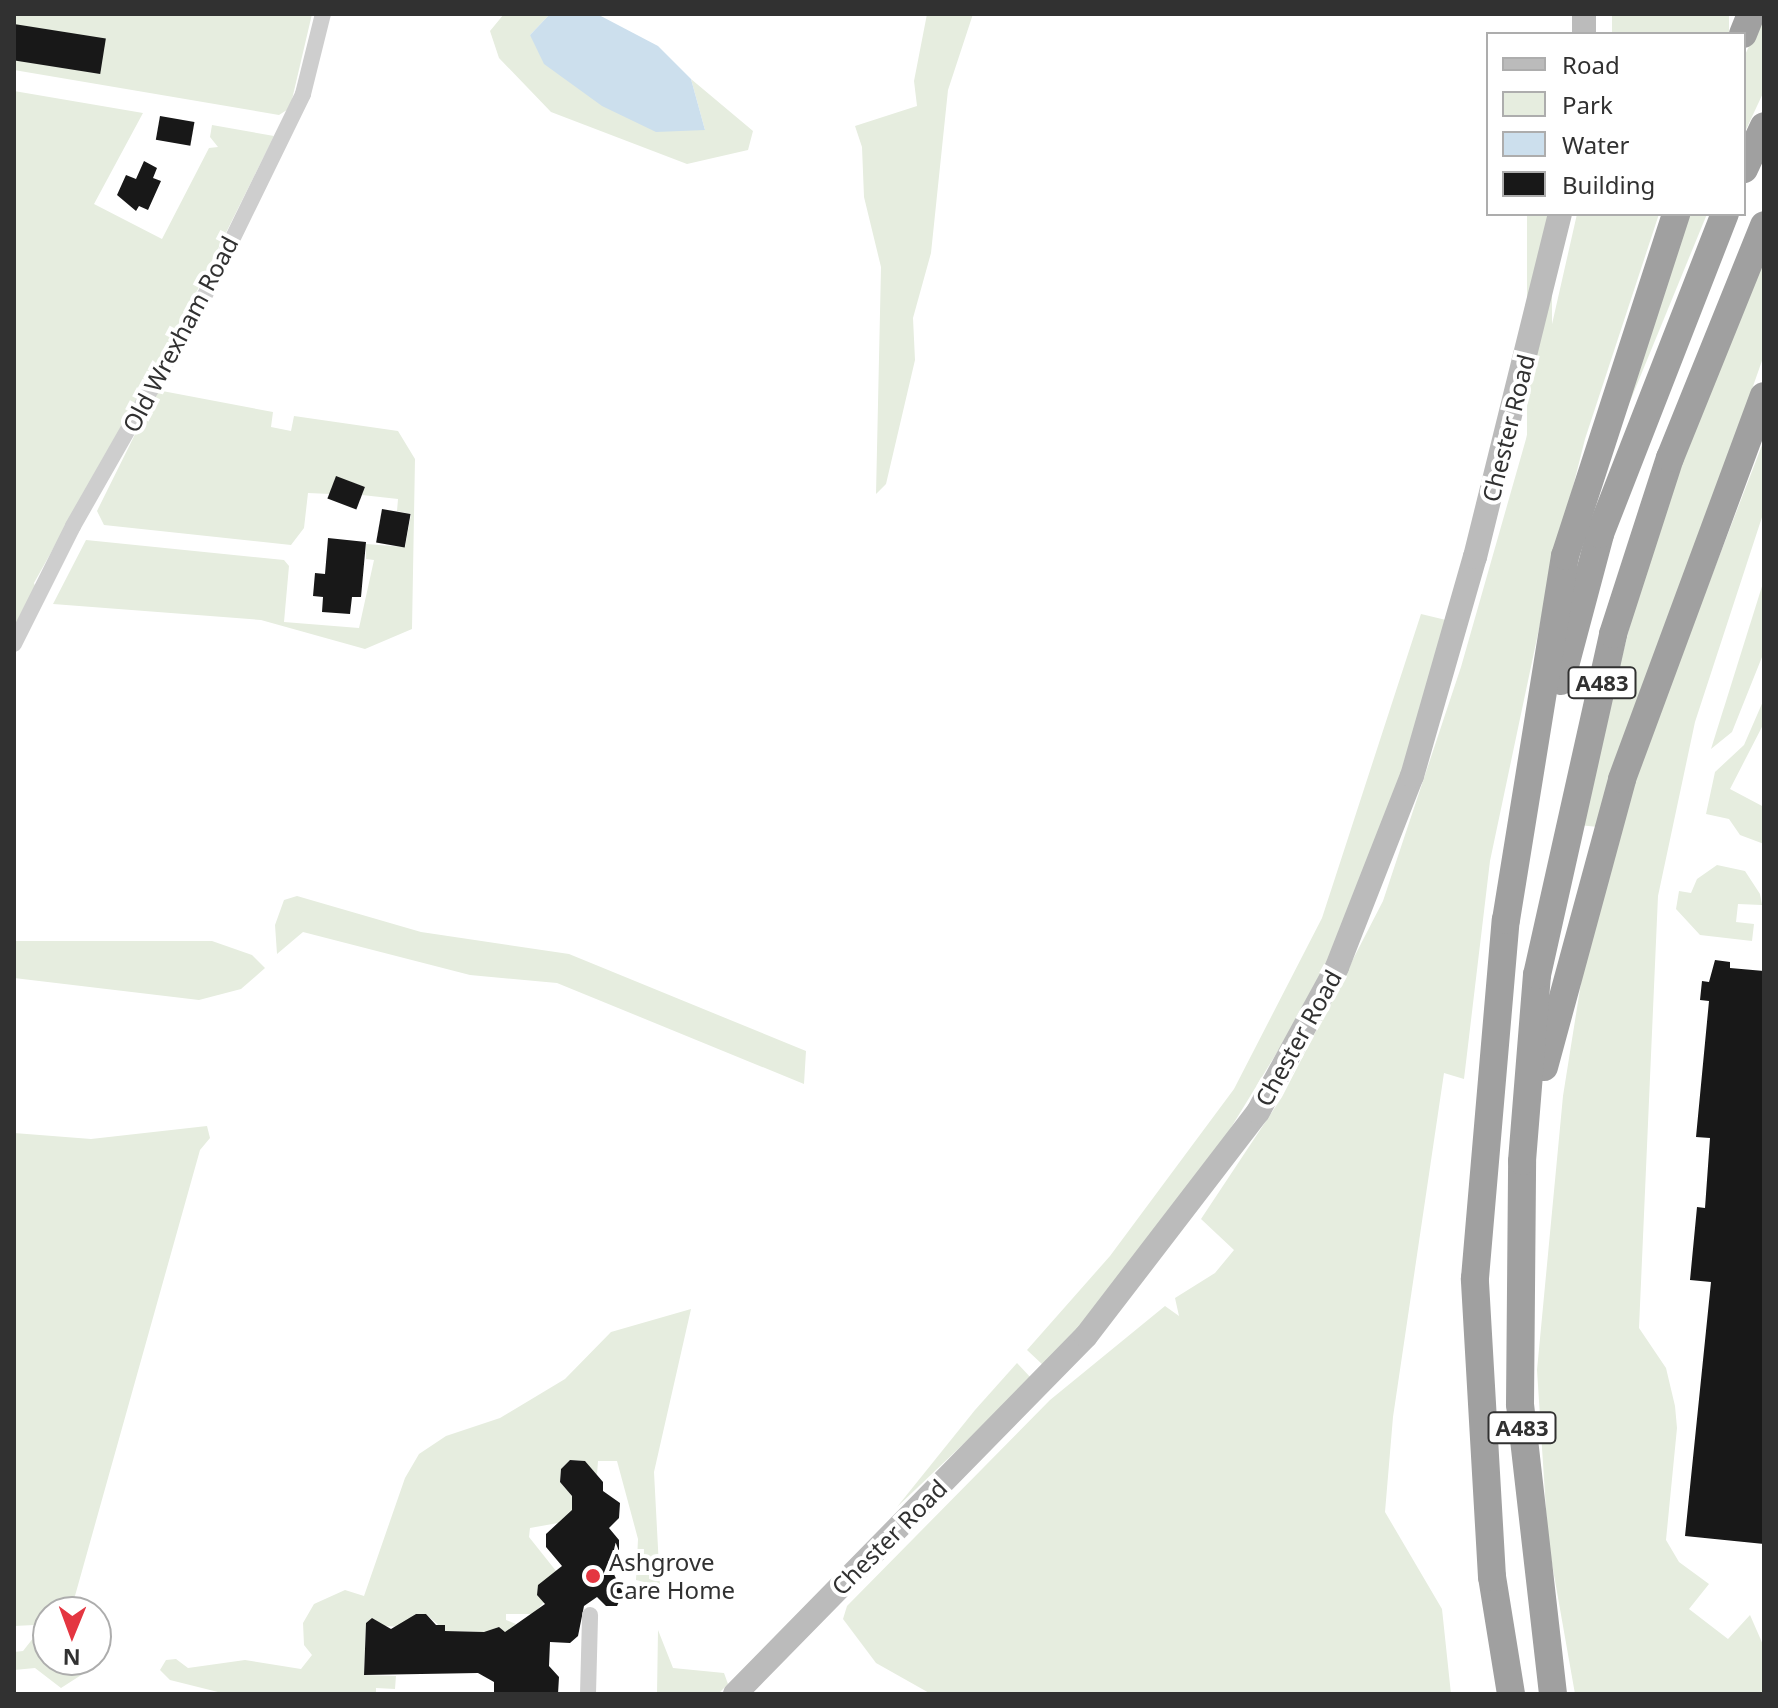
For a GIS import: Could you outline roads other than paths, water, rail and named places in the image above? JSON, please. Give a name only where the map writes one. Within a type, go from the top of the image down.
[{"type":"highway","points":[[1746,165],[1764,126]]},
{"type":"highway","name":"A483","points":[[1511,1694],[1492,1577],[1475,1278],[1506,920],[1565,556],[1675,216]]},
{"type":"highway","name":"A483","points":[[1522,828],[1600,534],[1724,216]]},
{"type":"highway","name":"A483","points":[[1553,1694],[1520,1404],[1522,1161],[1537,975],[1613,634],[1670,458],[1764,225]]},
{"type":"highway","name":"A483","points":[[1522,1161],[1568,964],[1622,779],[1764,396]]},
{"type":"main road","name":"Chester Road","points":[[735,1694],[1086,1336],[1258,1112],[1337,967],[1412,776],[1475,557],[1560,216]]},
{"type":"street","name":"Old Wrexham Road","points":[[14,644],[73,526],[207,291],[303,94],[323,14]]},
{"type":"street","points":[[588,1694],[590,1615]]},
{"type":"water","points":[[550,14],[597,14],[658,46],[691,79],[705,130],[656,132],[602,106],[544,64],[530,35]]},
{"type":"place","name":"Ashgrove Care Home","points":[[593,1576]]}]
